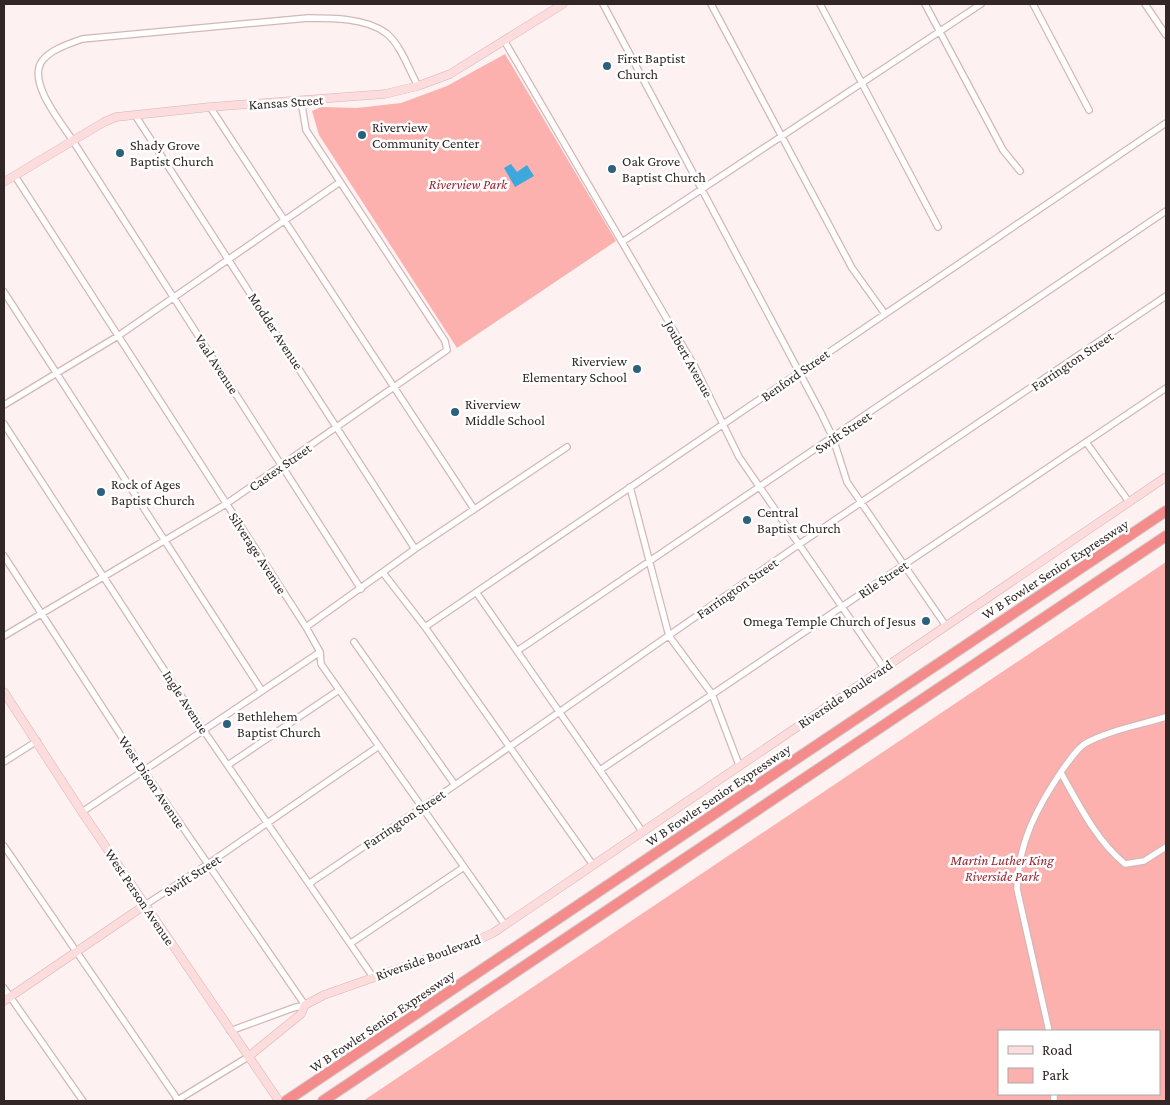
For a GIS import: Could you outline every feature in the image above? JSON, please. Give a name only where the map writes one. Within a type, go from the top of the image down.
[{"type":"highway","name":"W B Fowler Senior Expressway","points":[[286,1101],[1166,511]]},
{"type":"highway","points":[[323,1101],[1166,536]]},
{"type":"street","name":"Kansas Street","points":[[4,182],[104,122],[135,115],[210,107],[385,94],[418,86],[450,74],[505,42],[563,4]]},
{"type":"street","points":[[603,4],[833,438],[847,482],[946,626]]},
{"type":"street","points":[[711,4],[780,137],[852,268],[885,314]]},
{"type":"street","points":[[820,4],[938,227]]},
{"type":"street","points":[[925,4],[1003,150],[1020,171]]},
{"type":"street","points":[[622,242],[939,30],[981,4]]},
{"type":"street","points":[[1033,4],[1089,110]]},
{"type":"street","points":[[1146,4],[1166,35]]},
{"type":"street","name":"Vaal Avenue","points":[[361,589],[38,86],[37,73],[42,61],[58,49],[82,39],[308,18],[332,18],[368,25],[386,33],[396,44],[418,86]]},
{"type":"street","name":"Joubert Avenue","points":[[505,42],[695,366],[739,457],[884,668]]},
{"type":"street","points":[[4,405],[118,336],[340,182],[306,130],[301,100]]},
{"type":"street","points":[[210,107],[474,509]]},
{"type":"street","name":"Modder Avenue","points":[[135,115],[230,259],[415,549]]},
{"type":"street","name":"Benford Street","points":[[425,627],[1166,123]]},
{"type":"street","name":"Silverage Avenue","points":[[15,176],[306,627],[320,652],[321,664],[505,925]]},
{"type":"street","name":"Castex Street","points":[[4,636],[226,504],[447,350],[445,341],[340,182]]},
{"type":"street","name":"Swift Street","points":[[517,651],[1166,211]]},
{"type":"street","points":[[4,292],[262,691]]},
{"type":"street","name":"Farrington Street","points":[[310,883],[509,748],[798,545],[1166,296]]},
{"type":"street","name":"Rile Street","points":[[600,770],[1166,388]]},
{"type":"street","name":"Ingle Avenue","points":[[4,424],[204,730],[373,977]]},
{"type":"street","points":[[1086,442],[1129,502]]},
{"type":"street","points":[[306,627],[384,574],[415,549],[567,447]]},
{"type":"street","name":"Riverside Boulevard","points":[[230,1030],[305,1005],[324,995],[476,941],[505,925],[1166,477]]},
{"type":"street","points":[[630,487],[669,636],[712,694],[739,766]]},
{"type":"street","name":"West Dison Avenue","points":[[4,556],[144,770],[305,1005]]},
{"type":"street","points":[[384,574],[425,627],[593,865]]},
{"type":"street","points":[[476,592],[642,831]]},
{"type":"street","points":[[354,642],[455,785]]},
{"type":"street","points":[[82,812],[320,652]]},
{"type":"street","points":[[228,765],[339,690]]},
{"type":"street","name":"West Person Avenue","points":[[4,692],[82,812],[279,1101]]},
{"type":"street","points":[[1049,1030],[1017,889],[1018,868],[1026,834],[1042,800],[1084,744],[1107,734],[1166,717]]},
{"type":"street","points":[[4,762],[37,741]]},
{"type":"street","name":"Swift Street","points":[[7,999],[379,746]]},
{"type":"street","points":[[1061,773],[1090,824],[1113,854],[1125,864],[1144,861],[1166,847]]},
{"type":"street","points":[[4,846],[177,1101]]},
{"type":"street","points":[[351,943],[464,866]]},
{"type":"street","points":[[4,988],[7,999],[83,1101]]},
{"type":"street","name":"Riverside Boulevard","points":[[177,1101],[248,1057],[300,1014],[305,1005]]},
{"type":"green space","name":"Riverview Park","points":[[505,54],[616,241],[457,348],[319,135],[312,111],[321,107],[357,108],[401,103],[447,86]]},
{"type":"green space","name":"Martin Luther King Riverside Park","points":[[1166,562],[1166,1101],[363,1101]]},
{"type":"water","points":[[511,164],[517,172],[527,165],[534,176],[515,187],[504,168]]},
{"type":"place","name":"First Baptist Church","points":[[607,66]]},
{"type":"place","name":"Riverview Community Center","points":[[362,135]]},
{"type":"place","name":"Shady Grove Baptist Church","points":[[120,153]]},
{"type":"place","name":"Oak Grove Baptist Church","points":[[612,169]]},
{"type":"place","name":"Riverview Elementary School","points":[[637,369]]},
{"type":"place","name":"Riverview Middle School","points":[[455,412]]},
{"type":"place","name":"Rock of Ages Baptist Church","points":[[101,492]]},
{"type":"place","name":"Central Baptist Church","points":[[747,520]]},
{"type":"place","name":"Omega Temple Church of Jesus","points":[[926,621]]},
{"type":"place","name":"Bethlehem Baptist Church","points":[[227,724]]}]
